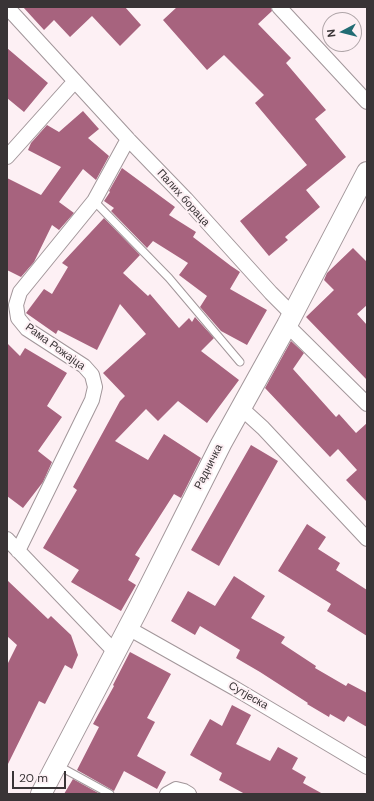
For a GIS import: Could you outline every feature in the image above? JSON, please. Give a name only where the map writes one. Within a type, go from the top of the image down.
[{"type":"street","name":"Палих бораца","points":[[7,7],[128,139],[186,199],[271,293],[290,319],[367,404]]},
{"type":"street","points":[[279,7],[367,102]]},
{"type":"street","points":[[7,157],[75,81]]},
{"type":"street","name":"Рама Рожајца","points":[[18,551],[92,400],[95,387],[92,375],[84,366],[27,329],[18,318],[16,305],[20,292],[94,201],[128,139]]},
{"type":"street","name":"Радничка","points":[[41,794],[128,628],[218,450],[290,319],[367,172]]},
{"type":"street","points":[[241,408],[263,428],[367,538]]},
{"type":"street","points":[[7,539],[115,652]]},
{"type":"street","name":"Сутјеска","points":[[128,628],[236,689],[367,767]]},
{"type":"street","points":[[166,794],[176,789],[189,794]]},
{"type":"lane","points":[[94,201],[169,278],[240,362]]},
{"type":"lane","points":[[56,765],[110,794]]},
{"type":"building","points":[[23,7],[125,7],[141,25],[120,46],[92,16],[70,37],[54,20],[44,30]]},
{"type":"building","points":[[177,7],[271,7],[272,11],[258,24],[291,58],[286,63],[326,110],[315,119],[346,157],[306,190],[320,207],[285,237],[288,240],[269,256],[240,221],[307,165],[255,103],[264,95],[224,55],[207,70],[163,20]]},
{"type":"building","points":[[7,48],[48,83],[24,112],[7,98]]},
{"type":"building","points":[[83,111],[99,129],[88,138],[109,156],[96,180],[83,169],[59,202],[74,213],[59,230],[52,225],[34,262],[21,277],[7,270],[7,178],[41,195],[61,167],[28,150],[31,143],[47,125],[59,132]]},
{"type":"building","points":[[122,168],[175,207],[169,215],[196,232],[193,237],[240,272],[230,289],[267,310],[247,345],[221,331],[200,307],[207,296],[179,275],[188,263],[153,241],[147,248],[111,211],[114,208],[104,201]]},
{"type":"building","points":[[104,218],[140,255],[123,273],[148,296],[150,294],[179,328],[189,318],[192,322],[195,317],[214,338],[201,351],[239,380],[207,423],[178,401],[158,421],[146,409],[115,441],[148,460],[164,434],[201,458],[181,498],[174,494],[135,555],[140,558],[128,580],[136,585],[121,611],[71,582],[79,570],[43,548],[77,490],[73,487],[120,401],[125,396],[103,373],[146,334],[120,304],[97,350],[58,330],[56,334],[26,313],[44,289],[52,294],[68,267],[62,263]]},
{"type":"building","points":[[353,248],[367,262],[367,305],[357,314],[367,325],[367,380],[306,317],[334,290],[324,280],[327,273]]},
{"type":"building","points":[[291,341],[304,353],[293,369],[336,417],[339,414],[356,433],[367,423],[367,502],[346,480],[357,470],[338,449],[330,457],[265,388]]},
{"type":"building","points":[[7,343],[20,356],[25,348],[67,373],[47,406],[62,417],[38,451],[52,462],[43,482],[23,508],[7,496]]},
{"type":"building","points":[[251,445],[278,461],[219,566],[191,550]]},
{"type":"building","points":[[307,524],[326,537],[318,549],[340,563],[336,570],[367,590],[367,636],[327,611],[331,604],[278,571]]},
{"type":"building","points":[[234,576],[265,596],[251,618],[285,637],[281,643],[316,666],[315,668],[346,686],[348,683],[367,693],[367,727],[348,716],[344,722],[330,714],[329,717],[307,704],[308,703],[236,658],[240,650],[200,626],[195,635],[171,621],[188,591],[215,606]]},
{"type":"building","points":[[7,580],[48,619],[51,616],[71,635],[78,655],[72,669],[65,665],[45,704],[39,701],[7,766],[7,665],[17,645],[7,636]]},
{"type":"building","points":[[130,652],[171,674],[147,718],[155,722],[137,756],[166,772],[157,789],[124,771],[114,791],[77,770],[99,727],[93,724],[114,686],[113,685]]},
{"type":"building","points":[[232,705],[251,715],[236,744],[270,761],[278,747],[298,758],[292,769],[306,777],[303,783],[323,794],[245,794],[219,780],[222,773],[190,755],[210,719],[222,726]]},
{"type":"building","points":[[73,779],[100,794],[64,794]]}]
